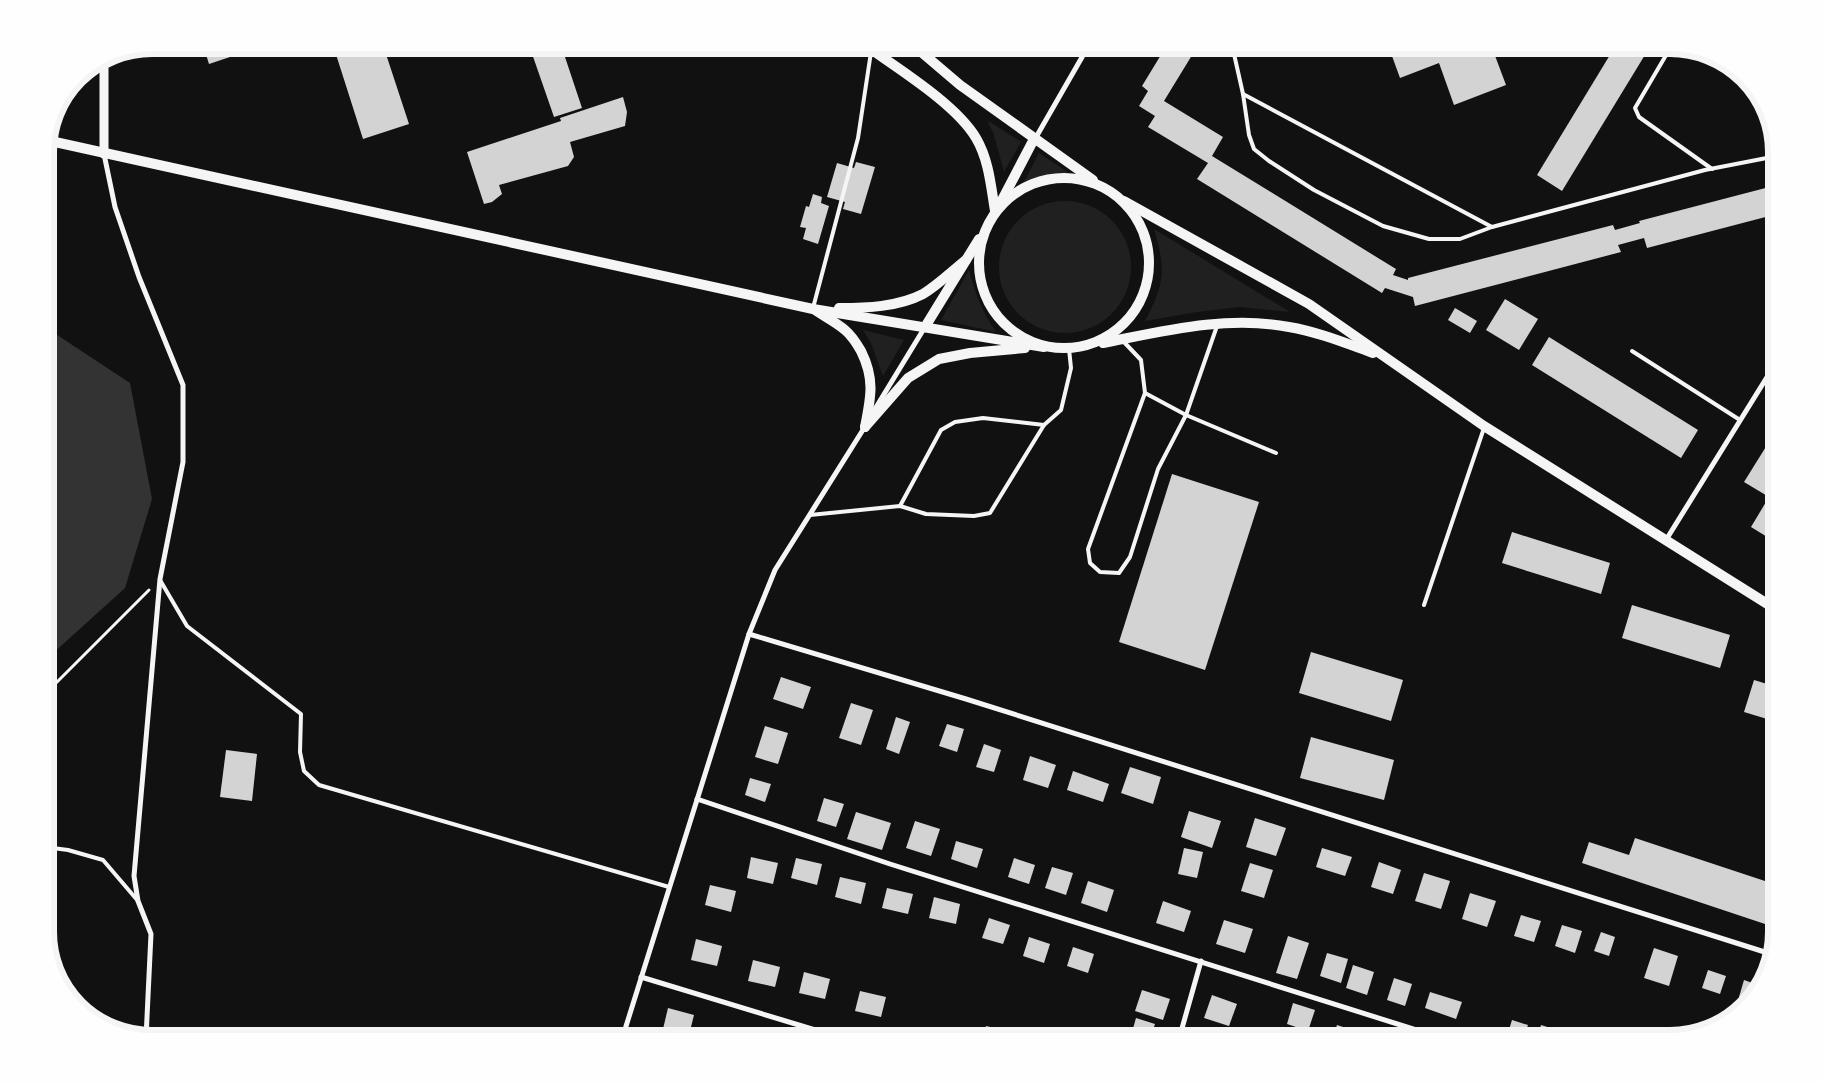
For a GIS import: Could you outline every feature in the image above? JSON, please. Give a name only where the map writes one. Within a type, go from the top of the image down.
[{"type":"main road","points":[[878,54],[951,108],[976,138],[989,172],[996,212]]},
{"type":"main road","points":[[924,54],[960,85],[1124,201],[1310,304],[1484,426],[1768,604]]},
{"type":"main road","points":[[925,327],[996,212],[1034,139]]},
{"type":"main road","points":[[54,142],[812,309],[1044,347],[1069,349],[1187,327],[1240,322],[1289,326],[1332,338],[1385,358]]},
{"type":"main road","points":[[996,212],[1012,195],[1040,181],[1056,178],[1079,178],[1102,186]]},
{"type":"main road","points":[[1089,346],[1112,335],[1130,318],[1144,296],[1150,271],[1148,246],[1139,222],[1124,201]]},
{"type":"main road","points":[[987,226],[979,250],[979,276],[986,300],[1000,321],[1020,337],[1044,347]]},
{"type":"main road","points":[[812,309],[865,308],[903,302],[923,294],[966,260]]},
{"type":"main road","points":[[812,309],[846,330],[858,344],[867,364],[871,379],[871,394],[865,427]]},
{"type":"main road","points":[[865,427],[908,378],[939,359],[1006,349],[1044,347]]},
{"type":"street","points":[[1034,139],[1085,54]]},
{"type":"street","points":[[104,66],[104,154],[115,207],[139,277],[183,385],[183,462],[160,579],[134,876],[138,901],[151,934],[146,1030]]},
{"type":"street","points":[[625,1030],[749,634],[775,570],[925,327]]},
{"type":"street","points":[[1666,540],[1768,375]]},
{"type":"street","points":[[749,634],[966,699],[1766,952]]},
{"type":"street","points":[[697,798],[890,864],[1417,1030]]},
{"type":"street","points":[[1181,1030],[1201,961]]},
{"type":"street","points":[[641,977],[815,1030]]},
{"type":"lane","points":[[812,309],[858,138],[867,54]]},
{"type":"lane","points":[[1234,54],[1243,94],[1249,135],[1254,149],[1314,190],[1382,226],[1429,240],[1460,239],[1492,228],[1712,169],[1768,158]]},
{"type":"lane","points":[[1667,54],[1635,108],[1636,111],[1642,119],[1712,169]]},
{"type":"lane","points":[[1243,94],[1492,228]]},
{"type":"lane","points":[[1121,340],[1141,360],[1145,393],[1088,549],[1090,562],[1100,572],[1119,572],[1130,556],[1158,469],[1186,415],[1218,324]]},
{"type":"lane","points":[[810,515],[900,506],[926,514],[974,516],[990,513],[1044,425],[1061,410],[1071,368],[1069,349]]},
{"type":"lane","points":[[1632,351],[1740,420]]},
{"type":"lane","points":[[1145,393],[1186,415],[1276,454]]},
{"type":"lane","points":[[900,506],[941,430],[955,422],[983,418],[1044,425]]},
{"type":"lane","points":[[1424,605],[1484,426]]},
{"type":"lane","points":[[160,579],[188,626],[301,714],[300,752],[304,771],[319,785],[669,887]]},
{"type":"lane","points":[[54,848],[68,850],[103,860],[138,901]]},
{"type":"path","points":[[54,685],[160,579]]},
{"type":"shaded area","points":[[987,120],[1021,142],[1004,172],[994,135]]},
{"type":"shaded area","points":[[1039,153],[1069,173],[1039,178],[1023,184]]},
{"type":"shaded area","points":[[1065,201],[1078,202],[1090,206],[1112,220],[1126,242],[1130,254],[1130,280],[1126,292],[1112,314],[1090,328],[1078,332],[1065,333],[1052,332],[1040,328],[1018,314],[1004,292],[1000,280],[999,267],[1000,254],[1004,242],[1018,220],[1040,206],[1052,202]]},
{"type":"shaded area","points":[[1154,229],[1290,312],[1239,307],[1145,321],[1157,296],[1162,276],[1162,266]]},
{"type":"shaded area","points":[[969,270],[980,302],[996,332],[941,320]]},
{"type":"shaded area","points":[[863,330],[904,340],[883,376],[871,343]]},
{"type":"shaded area","points":[[54,333],[130,383],[152,499],[125,588],[54,652]]},
{"type":"building","points":[[206,54],[232,54],[233,56],[209,64]]},
{"type":"building","points":[[336,54],[386,54],[409,124],[363,139]]},
{"type":"building","points":[[532,54],[564,54],[582,108],[554,117]]},
{"type":"building","points":[[1162,54],[1193,54],[1164,101],[1223,137],[1212,156],[1396,269],[1393,275],[1408,280],[1408,278],[1613,225],[1615,230],[1640,223],[1639,221],[1768,187],[1768,216],[1647,248],[1644,238],[1618,245],[1621,252],[1415,306],[1413,297],[1385,288],[1382,293],[1197,179],[1208,163],[1148,127],[1155,116],[1139,106],[1148,91],[1142,86]]},
{"type":"building","points":[[1391,54],[1494,54],[1506,85],[1454,105],[1439,63],[1400,78]]},
{"type":"building","points":[[1611,54],[1646,54],[1562,191],[1537,175]]},
{"type":"building","points":[[623,97],[627,112],[625,126],[570,142],[574,157],[568,166],[499,185],[502,194],[492,202],[484,204],[467,152],[561,121],[560,118]]},
{"type":"building","points":[[856,162],[875,167],[861,214],[843,209],[845,202],[827,197],[837,163],[854,168]]},
{"type":"building","points":[[813,194],[822,197],[821,203],[829,206],[818,244],[803,239],[806,228],[800,227],[806,206],[809,207]]},
{"type":"building","points":[[1505,299],[1538,319],[1519,350],[1486,330]]},
{"type":"building","points":[[1455,308],[1477,321],[1470,333],[1448,320]]},
{"type":"building","points":[[1549,337],[1698,430],[1681,458],[1532,365]]},
{"type":"building","points":[[1768,443],[1768,496],[1744,482]]},
{"type":"building","points":[[1172,474],[1259,502],[1205,670],[1119,642]]},
{"type":"building","points":[[1768,499],[1768,537],[1751,527]]},
{"type":"building","points":[[1512,532],[1610,563],[1601,594],[1502,563]]},
{"type":"building","points":[[1632,605],[1730,635],[1720,668],[1622,638]]},
{"type":"building","points":[[1311,652],[1403,680],[1391,721],[1299,693]]},
{"type":"building","points":[[781,677],[811,687],[803,709],[773,699]]},
{"type":"building","points":[[1754,680],[1768,684],[1768,719],[1744,712]]},
{"type":"building","points":[[851,703],[873,710],[861,745],[839,738]]},
{"type":"building","points":[[896,717],[910,722],[899,754],[886,749]]},
{"type":"building","points":[[947,724],[964,729],[957,752],[939,746]]},
{"type":"building","points":[[765,726],[788,733],[778,764],[755,757]]},
{"type":"building","points":[[1311,737],[1394,760],[1384,800],[1300,778]]},
{"type":"building","points":[[984,744],[1001,750],[994,772],[976,767]]},
{"type":"building","points":[[226,750],[257,754],[252,801],[220,797]]},
{"type":"building","points":[[1030,756],[1056,765],[1048,788],[1023,780]]},
{"type":"building","points":[[1130,767],[1161,777],[1153,804],[1121,793]]},
{"type":"building","points":[[1073,771],[1109,784],[1103,802],[1067,790]]},
{"type":"building","points":[[750,778],[771,784],[765,802],[745,795]]},
{"type":"building","points":[[824,798],[844,804],[836,827],[817,821]]},
{"type":"building","points":[[1189,811],[1221,821],[1212,848],[1181,837]]},
{"type":"building","points":[[856,812],[891,823],[882,850],[847,839]]},
{"type":"building","points":[[1255,818],[1286,828],[1276,856],[1246,847]]},
{"type":"building","points":[[915,821],[940,829],[931,856],[906,848]]},
{"type":"building","points":[[1635,838],[1768,882],[1768,925],[1582,863],[1589,842],[1629,855]]},
{"type":"building","points":[[956,841],[983,849],[977,868],[951,859]]},
{"type":"building","points":[[1184,848],[1203,852],[1197,878],[1178,874]]},
{"type":"building","points":[[1322,848],[1352,857],[1345,876],[1316,867]]},
{"type":"building","points":[[751,857],[778,863],[773,884],[747,878]]},
{"type":"building","points":[[796,858],[822,864],[817,885],[791,878]]},
{"type":"building","points":[[1014,858],[1035,865],[1029,884],[1008,877]]},
{"type":"building","points":[[1379,862],[1401,870],[1393,894],[1371,887]]},
{"type":"building","points":[[1250,863],[1273,870],[1264,898],[1241,891]]},
{"type":"building","points":[[1052,867],[1073,873],[1066,895],[1045,888]]},
{"type":"building","points":[[1424,873],[1450,881],[1441,909],[1415,901]]},
{"type":"building","points":[[840,877],[866,883],[861,904],[835,897]]},
{"type":"building","points":[[1088,881],[1114,890],[1107,912],[1081,903]]},
{"type":"building","points":[[710,885],[736,891],[731,912],[705,905]]},
{"type":"building","points":[[887,888],[913,894],[908,914],[882,908]]},
{"type":"building","points":[[1470,893],[1496,901],[1487,927],[1462,919]]},
{"type":"building","points":[[934,897],[960,904],[956,924],[929,918]]},
{"type":"building","points":[[1163,901],[1191,911],[1184,932],[1156,923]]},
{"type":"building","points":[[1521,915],[1541,921],[1534,942],[1514,936]]},
{"type":"building","points":[[989,918],[1010,925],[1003,944],[982,938]]},
{"type":"building","points":[[1224,920],[1253,929],[1245,953],[1216,944]]},
{"type":"building","points":[[1562,925],[1582,931],[1575,953],[1555,946]]},
{"type":"building","points":[[1601,932],[1615,937],[1609,956],[1594,951]]},
{"type":"building","points":[[1288,936],[1309,943],[1297,979],[1276,973]]},
{"type":"building","points":[[1029,937],[1050,944],[1044,963],[1023,956]]},
{"type":"building","points":[[696,939],[722,946],[717,966],[691,960]]},
{"type":"building","points":[[1073,947],[1094,954],[1088,973],[1067,966]]},
{"type":"building","points":[[1654,948],[1678,956],[1669,986],[1644,978]]},
{"type":"building","points":[[1327,953],[1348,959],[1341,983],[1320,976]]},
{"type":"building","points":[[753,960],[780,967],[775,987],[748,981]]},
{"type":"building","points":[[1353,965],[1374,972],[1367,995],[1346,988]]},
{"type":"building","points":[[1708,970],[1726,976],[1720,994],[1702,988]]},
{"type":"building","points":[[804,972],[830,979],[825,999],[799,993]]},
{"type":"building","points":[[1394,978],[1412,984],[1405,1006],[1387,1000]]},
{"type":"building","points":[[1744,980],[1753,983],[1743,998],[1739,997]]},
{"type":"building","points":[[1142,990],[1170,999],[1163,1020],[1135,1011]]},
{"type":"building","points":[[860,991],[886,997],[881,1017],[855,1011]]},
{"type":"building","points":[[1430,992],[1462,1002],[1456,1019],[1425,1008]]},
{"type":"building","points":[[1212,995],[1237,1004],[1229,1026],[1204,1018]]},
{"type":"building","points":[[1293,1003],[1315,1010],[1308,1030],[1287,1024]]},
{"type":"building","points":[[668,1008],[694,1015],[690,1030],[663,1029]]},
{"type":"building","points":[[1136,1018],[1155,1024],[1153,1030],[1133,1030]]},
{"type":"building","points":[[1512,1020],[1528,1025],[1526,1030],[1509,1030]]},
{"type":"building","points":[[1337,1025],[1352,1030],[1335,1030]]},
{"type":"building","points":[[1541,1025],[1557,1030],[1540,1030]]},
{"type":"building","points":[[986,1026],[1004,1030],[985,1030]]}]
